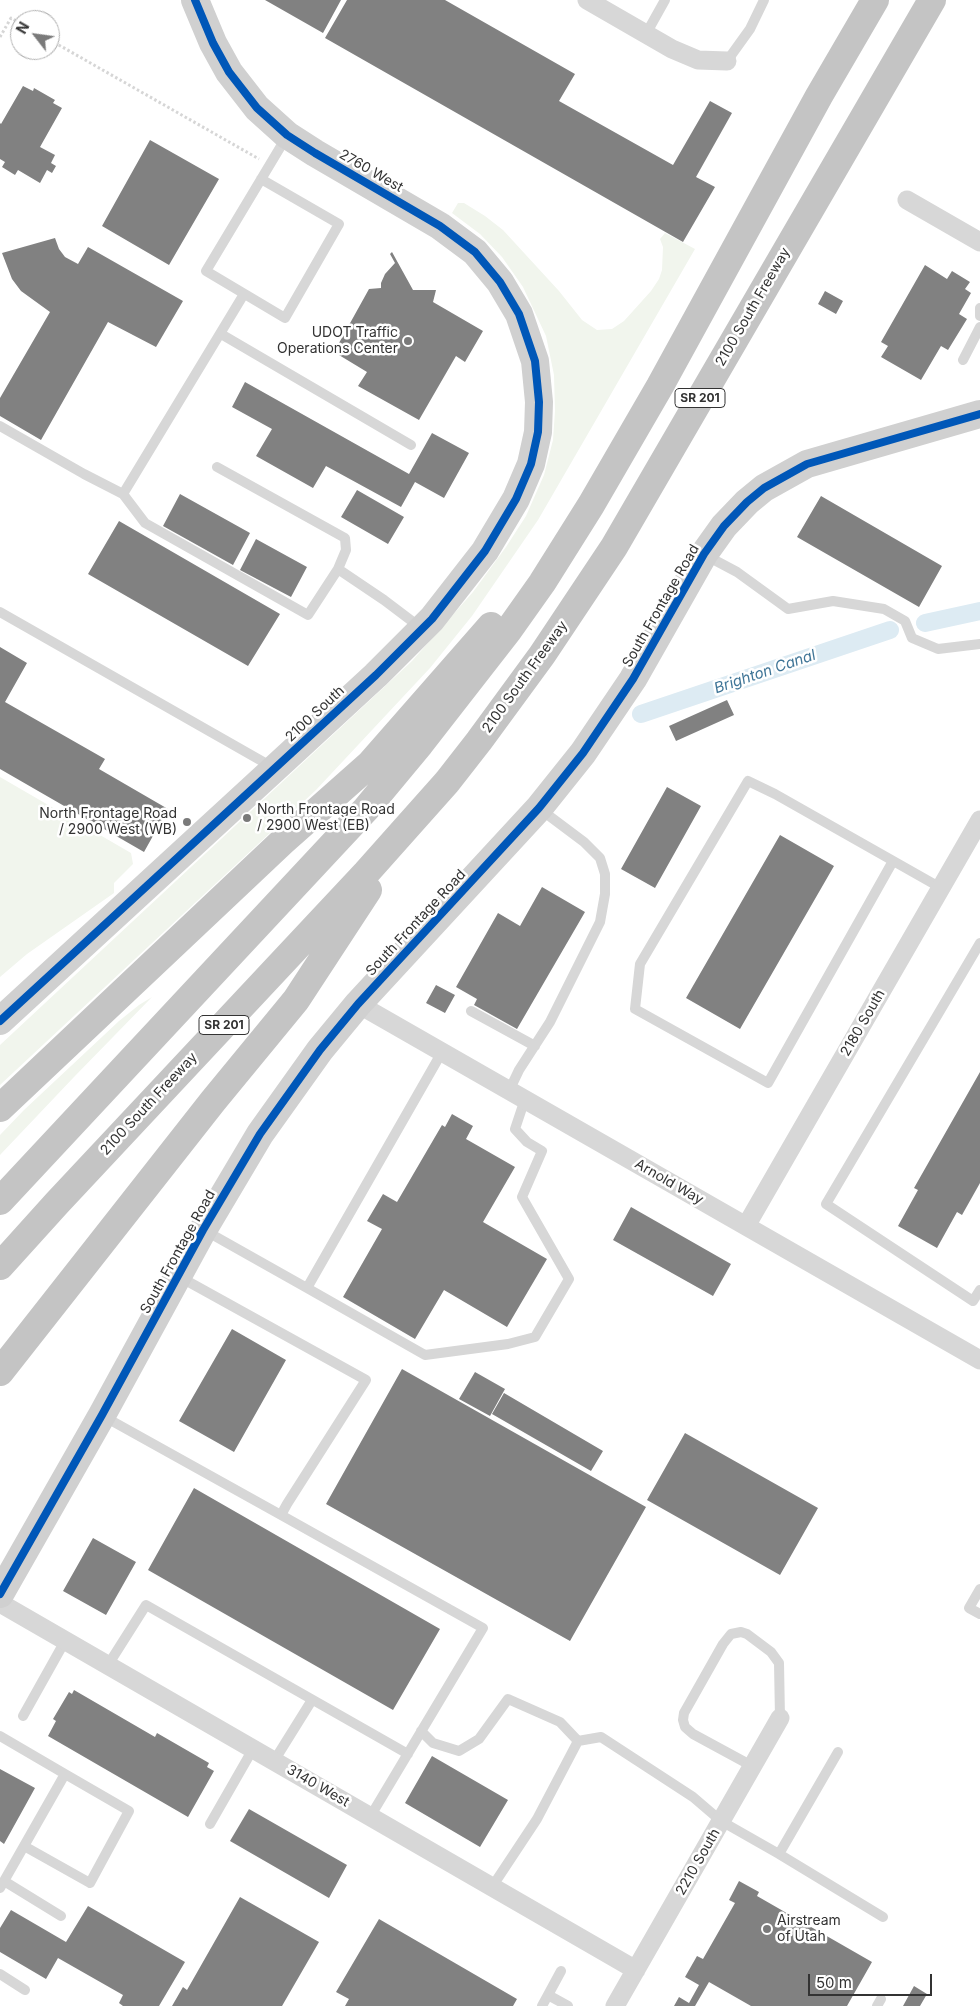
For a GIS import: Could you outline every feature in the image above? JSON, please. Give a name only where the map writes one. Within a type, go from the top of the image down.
[{"type":"highway","points":[[820,96],[863,0]]},
{"type":"highway","name":"SR 201","points":[[0,1201],[359,816],[479,670],[542,583],[591,505],[660,386],[875,0]]},
{"type":"highway","name":"2100 South Freeway","points":[[0,1266],[359,880],[447,782],[542,655],[614,547],[932,0]]},
{"type":"highway","points":[[0,1108],[282,842],[370,764],[502,613],[585,500],[660,386]]},
{"type":"highway","points":[[0,1372],[213,1101],[296,1000],[357,906],[447,782]]},
{"type":"street","name":"2760 West","points":[[195,0],[213,43],[229,72],[257,108],[287,135],[440,226],[475,252],[500,282],[519,314],[535,361]]},
{"type":"street","points":[[587,0],[672,49],[698,60],[727,61]]},
{"type":"street","points":[[907,200],[980,242]]},
{"type":"street","name":"2100 South","points":[[0,1021],[376,675],[422,629],[449,598],[485,551],[516,499],[531,464],[538,432],[539,402],[535,361]]},
{"type":"street","name":"South Frontage Road","points":[[0,1594],[204,1230],[260,1134],[320,1050],[358,1004],[539,808],[582,753],[633,679],[704,554],[724,526],[747,502],[764,488],[807,464],[980,414]]},
{"type":"street","name":"2180 South","points":[[746,1226],[980,820]]},
{"type":"street","name":"Arnold Way","points":[[358,1004],[980,1360]]},
{"type":"street","name":"3140 West","points":[[0,1603],[636,1970]]},
{"type":"street","name":"2210 South","points":[[615,2006],[780,1718]]},
{"type":"lane","points":[[646,34],[664,0]]},
{"type":"lane","points":[[727,61],[750,29],[764,0]]},
{"type":"lane","points":[[261,179],[339,224],[284,318],[206,271],[287,135]]},
{"type":"lane","points":[[123,494],[244,294]]},
{"type":"lane","points":[[980,308],[980,316]]},
{"type":"lane","points":[[963,360],[980,327]]},
{"type":"lane","points":[[221,334],[411,445]]},
{"type":"lane","points":[[0,426],[123,494],[146,523],[308,615],[338,569],[346,550],[345,538],[217,467]]},
{"type":"lane","points":[[704,554],[737,572],[788,609],[833,601],[884,609],[905,621],[912,638],[938,649],[980,644]]},
{"type":"lane","points":[[338,569],[384,600],[422,629]]},
{"type":"lane","points":[[0,612],[275,768]]},
{"type":"lane","points":[[893,861],[768,1083],[635,1009],[640,964],[748,781],[774,794],[941,888]]},
{"type":"lane","points":[[204,1230],[425,1355],[508,1344],[535,1336],[569,1279],[522,1197],[542,1152],[527,1142],[515,1129],[519,1070],[550,1022],[600,922],[606,874],[600,858],[584,842],[539,808]]},
{"type":"lane","points":[[980,942],[826,1204],[973,1301],[980,1290]]},
{"type":"lane","points":[[471,1011],[535,1046]]},
{"type":"lane","points":[[307,1288],[442,1052]]},
{"type":"lane","points":[[178,1276],[366,1380],[286,1504],[281,1515]]},
{"type":"lane","points":[[102,1415],[483,1628],[370,1817]]},
{"type":"lane","points":[[980,1589],[969,1608],[980,1614]]},
{"type":"lane","points":[[108,1665],[146,1605],[408,1754]]},
{"type":"lane","points":[[752,1766],[693,1734],[685,1727],[682,1720],[684,1713],[723,1644],[731,1634],[741,1632],[748,1634],[771,1652],[779,1662],[780,1718]]},
{"type":"lane","points":[[22,1716],[65,1640]]},
{"type":"lane","points":[[421,1732],[433,1743],[459,1751],[479,1740],[508,1699],[560,1722],[578,1741]]},
{"type":"lane","points":[[274,1761],[312,1700]]},
{"type":"lane","points":[[0,1736],[130,1811],[90,1883],[24,1846]]},
{"type":"lane","points":[[578,1741],[601,1737],[694,1798],[721,1820],[883,1917]]},
{"type":"lane","points":[[492,1887],[537,1819],[578,1741]]},
{"type":"lane","points":[[210,1824],[253,1749]]},
{"type":"lane","points":[[779,1854],[838,1752]]},
{"type":"lane","points":[[61,1916],[2,1885],[65,1774]]},
{"type":"lane","points":[[542,2006],[561,1971]]},
{"type":"lane","points":[[0,1974],[25,1990]]},
{"type":"lane","points":[[548,1995],[568,2006]]},
{"type":"path","points":[[0,37],[10,20]]},
{"type":"path","points":[[60,46],[258,159]]},
{"type":"shaded area","points":[[458,203],[464,203],[503,230],[559,291],[582,320],[597,330],[612,329],[624,321],[651,291],[659,279],[662,270],[663,247],[660,239],[665,233],[695,249],[538,520],[472,616],[430,668],[316,790],[0,1085],[0,1045],[412,661],[473,592],[526,516],[544,475],[553,440],[555,411],[554,375],[546,336],[523,287],[502,257],[480,234],[452,213]]},
{"type":"shaded area","points":[[0,777],[131,853],[133,864],[114,883],[114,893],[27,954],[0,977]]},
{"type":"shaded area","points":[[152,997],[0,1155],[0,1135],[24,1110],[119,1021]]},
{"type":"building","points":[[265,0],[341,0],[323,33]]},
{"type":"building","points":[[347,0],[445,0],[575,74],[559,101],[673,165],[710,101],[732,113],[696,177],[715,187],[683,242],[325,38]]},
{"type":"building","points":[[23,86],[33,91],[34,88],[55,100],[53,103],[62,108],[40,147],[55,155],[51,163],[56,166],[52,173],[47,170],[40,183],[18,170],[15,175],[2,167],[5,162],[0,159],[0,123]]},
{"type":"building","points":[[150,140],[219,179],[169,265],[102,226]]},
{"type":"building","points":[[55,238],[59,249],[65,257],[78,264],[88,247],[183,301],[156,347],[108,322],[41,440],[0,416],[0,398],[50,312],[21,291],[12,279],[2,253]]},
{"type":"building","name":"UDOT Traffic Operations Center","points":[[392,252],[413,290],[436,290],[433,302],[483,331],[465,362],[456,356],[419,420],[358,386],[367,372],[334,352],[369,289],[381,288],[385,274],[395,263],[390,254]]},
{"type":"building","points":[[925,265],[947,279],[952,271],[970,282],[965,289],[971,293],[959,314],[967,319],[948,350],[941,346],[921,380],[881,357],[888,346],[881,342]]},
{"type":"building","points":[[825,291],[843,301],[836,314],[818,304]]},
{"type":"building","points":[[245,382],[409,474],[432,433],[469,453],[444,498],[415,482],[401,507],[326,466],[313,488],[256,456],[272,429],[232,407]]},
{"type":"building","points":[[357,490],[404,517],[388,544],[341,517]]},
{"type":"building","points":[[180,494],[250,533],[233,565],[163,526]]},
{"type":"building","points":[[821,496],[942,566],[919,607],[797,537]]},
{"type":"building","points":[[119,521],[280,614],[248,666],[88,574]]},
{"type":"building","points":[[256,539],[307,567],[291,597],[240,570]]},
{"type":"building","points":[[0,647],[27,663],[5,702],[105,759],[99,769],[168,809],[144,852],[0,769]]},
{"type":"building","points":[[727,700],[734,715],[676,741],[669,726]]},
{"type":"building","points":[[667,787],[701,806],[655,888],[621,869]]},
{"type":"building","points":[[780,835],[834,866],[740,1029],[686,998]]},
{"type":"building","points":[[542,887],[585,912],[517,1029],[474,1005],[477,999],[456,987],[498,913],[520,926]]},
{"type":"building","points":[[436,985],[455,995],[445,1013],[426,1003]]},
{"type":"building","points":[[980,1072],[980,1183],[962,1215],[957,1212],[937,1248],[898,1226],[918,1190],[914,1188]]},
{"type":"building","points":[[452,1114],[473,1126],[466,1139],[515,1167],[483,1222],[547,1259],[507,1327],[444,1290],[415,1339],[343,1297],[382,1229],[367,1221],[383,1194],[397,1202],[442,1125],[445,1127]]},
{"type":"building","points":[[631,1207],[731,1264],[713,1296],[613,1240]]},
{"type":"building","points":[[232,1329],[286,1360],[234,1452],[179,1421]]},
{"type":"building","points":[[402,1369],[646,1507],[570,1641],[326,1504]]},
{"type":"building","points":[[475,1372],[505,1389],[490,1416],[459,1399]]},
{"type":"building","points":[[504,1393],[603,1451],[591,1471],[492,1414]]},
{"type":"building","points":[[685,1433],[818,1508],[780,1575],[647,1500]]},
{"type":"building","points":[[194,1488],[440,1629],[393,1710],[148,1570]]},
{"type":"building","points":[[93,1538],[136,1562],[106,1615],[63,1591]]},
{"type":"building","points":[[74,1690],[155,1737],[157,1733],[209,1763],[207,1767],[214,1771],[188,1817],[48,1736],[56,1721],[53,1719],[69,1692],[72,1694]]},
{"type":"building","points":[[432,1756],[508,1800],[480,1847],[405,1803]]},
{"type":"building","points":[[0,1769],[35,1788],[4,1844],[0,1841]]},
{"type":"building","points":[[249,1809],[347,1865],[329,1898],[230,1841]]},
{"type":"building","name":"Airstream of Utah","points":[[739,1881],[759,1892],[757,1896],[872,1962],[847,2006],[751,2006],[709,1982],[695,2006],[674,2006],[679,1997],[689,2003],[699,1985],[685,1977],[697,1956],[703,1959],[735,1903],[729,1900]]},
{"type":"building","points":[[240,1897],[319,1942],[282,2006],[172,2006],[183,1987],[187,1990]]},
{"type":"building","points":[[88,1906],[185,1962],[159,2006],[123,2006],[119,2003],[123,1995],[58,1958],[46,1979],[0,1952],[0,1928],[11,1910],[66,1942]]},
{"type":"building","points":[[379,1919],[517,1999],[513,2006],[345,2006],[349,1999],[336,1992]]},
{"type":"building","points":[[914,1986],[927,1994],[920,2006],[903,2006]]},
{"type":"waterway","name":"Brighton Canal","points":[[925,623],[980,611]]},
{"type":"waterway","name":"Brighton Canal","points":[[641,714],[890,630]]},
{"type":"cycle path","points":[[0,1021],[376,675],[432,619],[485,551],[516,499],[531,464],[538,432],[539,402],[535,361],[519,314],[500,282],[475,252],[440,226],[287,135],[257,108],[229,72],[213,43],[195,0]]},
{"type":"cycle path","points":[[0,1594],[102,1415],[203,1230],[260,1134],[320,1050],[358,1004],[539,808],[583,753],[633,679],[704,554],[724,526],[747,502],[764,488],[807,464],[980,414]]},
{"type":"place","name":"UDOT Traffic Operations Center","points":[[408,341]]},
{"type":"place","name":"North Frontage Road / 2900 West (EB)","points":[[247,818]]},
{"type":"place","name":"North Frontage Road / 2900 West (WB)","points":[[187,822]]},
{"type":"place","name":"Airstream of Utah","points":[[767,1929]]}]
